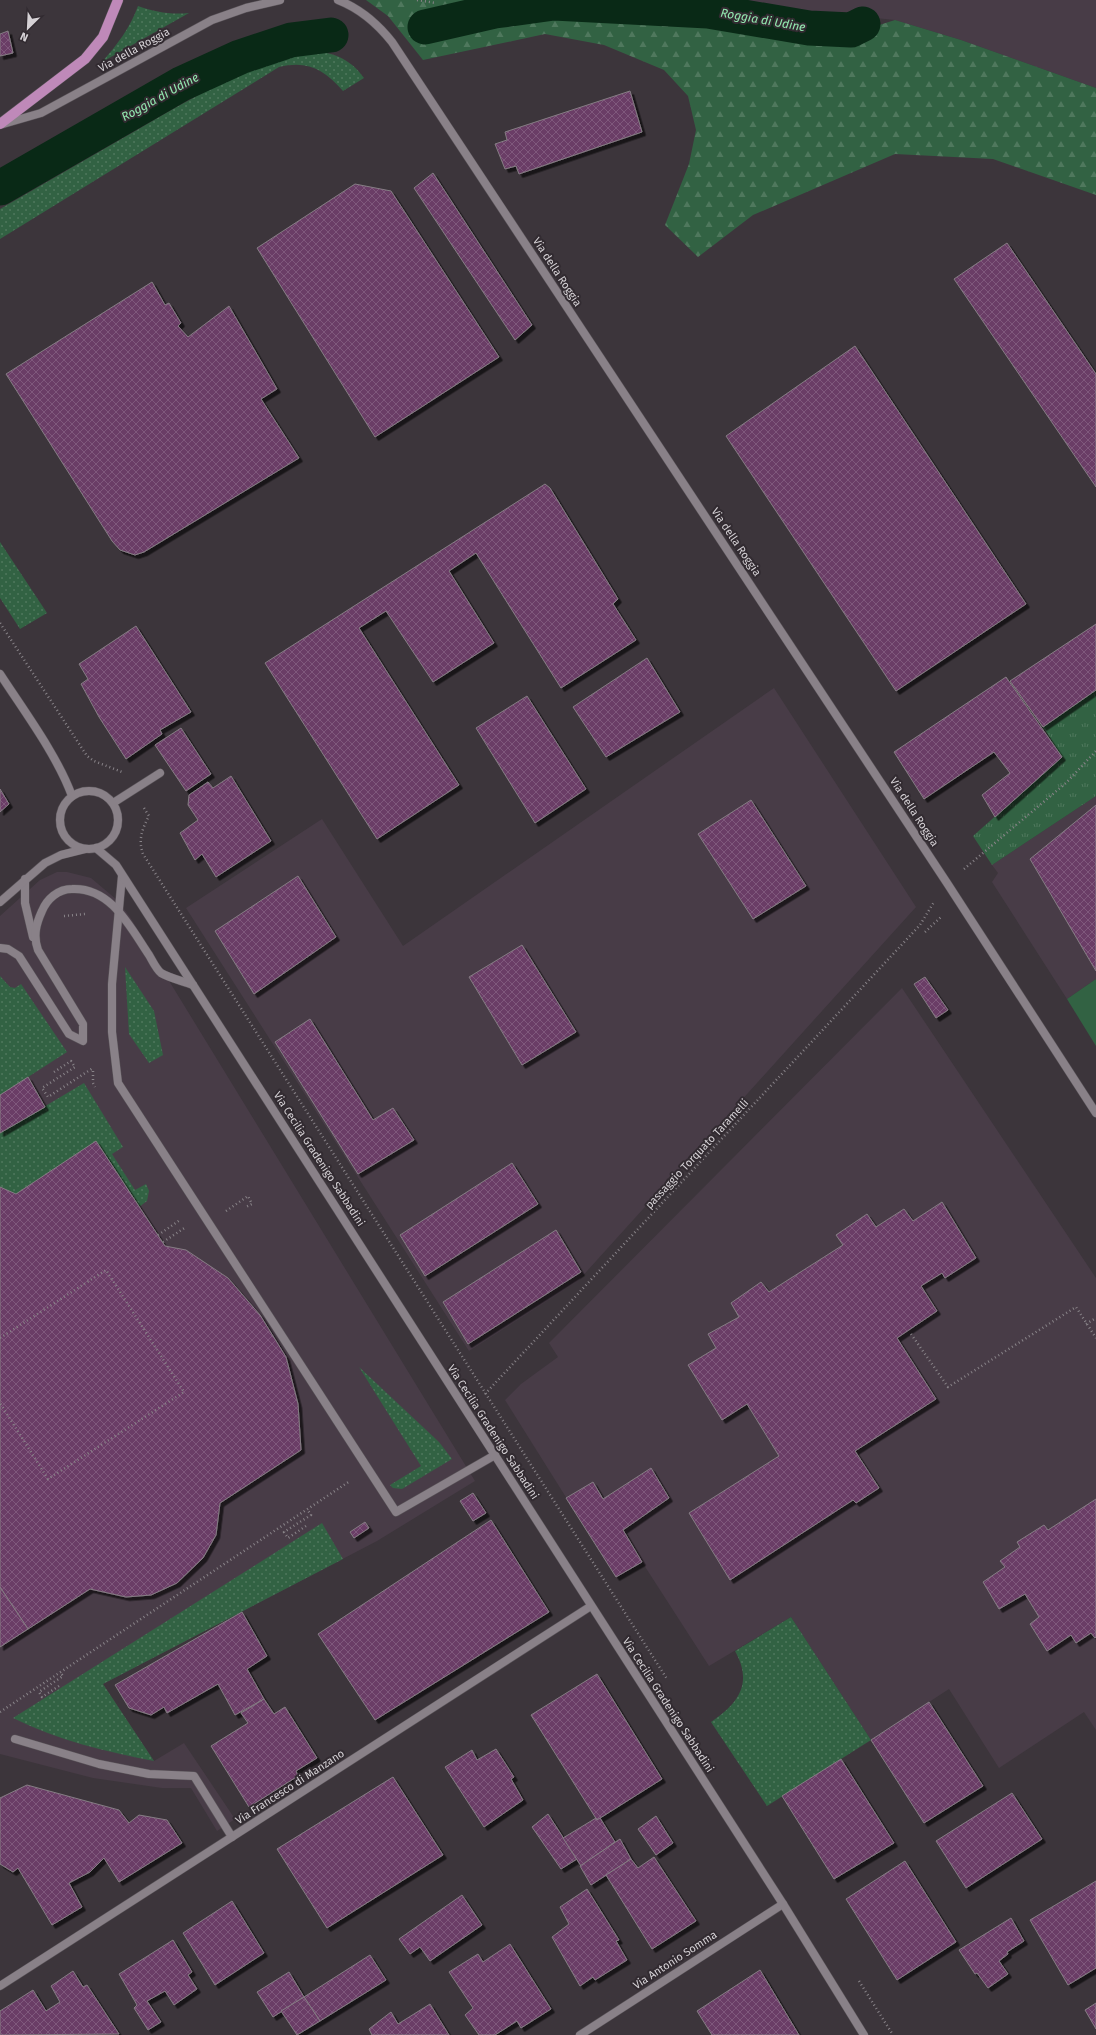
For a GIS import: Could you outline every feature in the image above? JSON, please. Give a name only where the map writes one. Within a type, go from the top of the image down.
[{"type":"main road","points":[[0,124],[85,59],[103,37],[118,0]]},
{"type":"street","name":"Via della Roggia","points":[[0,124],[41,113],[212,20],[246,8],[280,0]]},
{"type":"street","name":"Via della Roggia","points":[[338,0],[363,13],[383,30],[392,42],[947,883],[1096,1113]]},
{"type":"street","points":[[0,674],[39,734],[72,796]]},
{"type":"street","points":[[113,803],[160,773]]},
{"type":"street","points":[[0,902],[45,863],[61,855],[105,845],[117,830],[117,811],[113,803],[98,793],[89,791],[72,796],[65,804],[61,812],[60,822],[62,832],[75,846],[85,849]]},
{"type":"street","name":"Via Cecilia Gradenigo Sabbadini","points":[[96,848],[116,865],[592,1606],[864,2035]]},
{"type":"street","points":[[122,876],[112,991],[112,1032],[118,1083],[396,1512],[495,1455]]},
{"type":"street","points":[[0,948],[8,949],[20,956],[69,1034],[83,1041],[83,1024],[38,950],[25,903],[25,879]]},
{"type":"street","points":[[35,941],[36,928],[44,907],[56,893],[66,889],[87,890],[106,898],[120,912],[161,972],[193,985]]},
{"type":"street","name":"Via Francesco di Manzano","points":[[0,1986],[592,1606]]},
{"type":"street","points":[[15,1739],[99,1764],[149,1774],[194,1776],[232,1837]]},
{"type":"street","name":"Via Antonio Somma","points":[[580,2035],[782,1904]]},
{"type":"path","points":[[417,0],[436,3]]},
{"type":"path","points":[[0,623],[87,756],[94,762],[121,771]]},
{"type":"path","points":[[985,853],[1007,831],[1066,783],[1096,751]]},
{"type":"path","points":[[149,816],[141,835],[140,845],[143,854],[671,1685]]},
{"type":"path","points":[[59,917],[90,914]]},
{"type":"path","name":"passaggio Torquato Taramelli","points":[[485,1394],[920,925]]},
{"type":"path","points":[[54,1072],[71,1061],[75,1067],[42,1088],[48,1097],[93,1068]]},
{"type":"path","points":[[242,1201],[248,1196],[252,1204],[246,1207]]},
{"type":"path","points":[[158,1235],[181,1220]]},
{"type":"path","points":[[163,1242],[186,1227]]},
{"type":"path","points":[[0,1338],[106,1270],[184,1392],[48,1479],[0,1403]]},
{"type":"path","points":[[911,1334],[948,1387],[1076,1307],[1096,1338]]},
{"type":"path","points":[[1086,1324],[1096,1318]]},
{"type":"path","points":[[0,1712],[368,1469]]},
{"type":"path","points":[[306,1526],[288,1538],[284,1532],[310,1515],[307,1509]]},
{"type":"path","points":[[59,1686],[42,1697],[38,1692],[63,1676],[60,1672]]},
{"type":"shaded area","points":[[703,0],[1096,0],[1096,88],[961,40],[895,20]]},
{"type":"shaded area","points":[[774,688],[916,907],[578,1281],[469,1351],[186,908],[322,819],[403,946]]},
{"type":"shaded area","points":[[1096,796],[1096,979],[1067,999],[992,882],[998,873],[992,865]]},
{"type":"shaded area","points":[[57,872],[67,872],[91,878],[117,900],[130,917],[475,1481],[377,1541],[103,1684],[154,1761],[184,1743],[235,1819],[217,1831],[191,1788],[162,1788],[93,1778],[0,1754],[0,916],[40,880]]},
{"type":"shaded area","points":[[902,988],[1096,1278],[1096,1730],[1084,1712],[999,1768],[949,1689],[871,1740],[791,1617],[709,1666],[642,1562],[616,1577],[505,1400],[521,1384],[558,1357],[549,1343]]},
{"type":"green space","points":[[366,0],[567,0],[609,11],[851,34],[895,20],[961,40],[1096,88],[1096,195],[993,159],[895,154],[753,215],[698,257],[665,225],[689,164],[696,130],[688,96],[664,70],[604,45],[545,34],[423,60],[388,16]]},
{"type":"green space","points":[[138,6],[151,10],[176,14],[189,13],[102,62],[123,36]]},
{"type":"green space","points":[[307,51],[324,52],[339,57],[353,65],[364,78],[343,91],[329,77],[314,68],[298,65],[279,67],[0,239],[0,209],[157,118],[219,84],[262,66]]},
{"type":"green space","points":[[0,542],[47,613],[20,629],[0,598]]},
{"type":"green space","points":[[1096,690],[1096,796],[992,865],[973,836],[1062,757],[1043,727]]},
{"type":"green space","points":[[125,967],[154,1011],[163,1055],[149,1063],[129,1034]]},
{"type":"green space","points":[[0,976],[10,987],[15,988],[21,984],[67,1052],[0,1095]]},
{"type":"green space","points":[[1096,979],[1096,1046],[1067,999]]},
{"type":"green space","points":[[84,1083],[123,1147],[112,1154],[135,1190],[146,1184],[149,1191],[147,1201],[139,1207],[96,1141],[16,1194],[0,1187],[0,1133]]},
{"type":"green space","points":[[359,1367],[439,1442],[452,1459],[402,1489],[393,1488],[390,1485],[421,1466]]},
{"type":"green space","points":[[322,1523],[343,1559],[103,1684],[154,1761],[118,1754],[65,1739],[13,1718]]},
{"type":"green space","points":[[791,1617],[871,1740],[767,1806],[711,1722],[721,1715],[736,1700],[743,1683],[743,1673],[735,1651]]},
{"type":"building","points":[[8,31],[13,53],[0,56],[0,34]]},
{"type":"building","points":[[630,91],[642,132],[519,174],[516,166],[505,169],[495,144],[507,140],[505,132]]},
{"type":"building","points":[[433,173],[532,325],[515,340],[414,188]]},
{"type":"building","points":[[355,184],[391,191],[499,357],[375,437],[257,248]]},
{"type":"building","points":[[1007,243],[1096,374],[1096,487],[954,279]]},
{"type":"building","points":[[152,282],[165,305],[169,303],[181,323],[178,326],[188,337],[229,306],[277,389],[261,399],[299,458],[144,552],[135,555],[120,550],[112,541],[6,374]]},
{"type":"building","points":[[855,346],[1026,604],[896,691],[726,436]]},
{"type":"building","points":[[545,484],[550,488],[618,599],[613,604],[636,640],[561,688],[476,553],[449,571],[494,643],[433,682],[386,611],[359,628],[459,785],[377,839],[265,663]]},
{"type":"building","points":[[1096,624],[1096,690],[1043,727],[1010,681]]},
{"type":"building","points":[[136,626],[191,712],[160,730],[162,734],[126,759],[99,717],[81,684],[88,679],[79,664]]},
{"type":"building","points":[[647,658],[680,712],[606,757],[573,707]]},
{"type":"building","points":[[1006,677],[1062,757],[995,817],[982,795],[1010,773],[994,752],[924,799],[894,752]]},
{"type":"building","points":[[527,696],[586,789],[535,823],[476,728]]},
{"type":"building","points":[[181,728],[211,774],[186,791],[155,745]]},
{"type":"building","points":[[231,776],[271,841],[216,877],[202,854],[195,860],[180,833],[198,820],[188,805],[189,795],[208,782],[213,788]]},
{"type":"building","points":[[0,789],[9,804],[0,812]]},
{"type":"building","points":[[751,800],[806,886],[753,919],[698,834]]},
{"type":"building","points":[[1096,805],[1096,971],[1030,859]]},
{"type":"building","points":[[298,876],[336,937],[254,994],[215,931]]},
{"type":"building","points":[[522,945],[576,1032],[522,1065],[469,977]]},
{"type":"building","points":[[925,977],[948,1010],[936,1018],[914,984]]},
{"type":"building","points":[[310,1019],[373,1120],[393,1108],[414,1140],[358,1174],[275,1042]]},
{"type":"building","points":[[28,1077],[45,1107],[0,1133],[0,1095]]},
{"type":"building","points":[[96,1141],[165,1246],[186,1250],[228,1278],[260,1315],[286,1357],[298,1404],[301,1450],[220,1503],[216,1535],[203,1558],[177,1583],[151,1595],[126,1597],[90,1589],[28,1629],[0,1587],[0,1187],[16,1194]]},
{"type":"building","points":[[512,1163],[538,1204],[425,1276],[400,1235]]},
{"type":"building","points":[[942,1202],[976,1258],[945,1278],[942,1273],[921,1286],[937,1311],[897,1338],[936,1399],[855,1451],[879,1488],[856,1503],[853,1500],[730,1580],[689,1513],[779,1456],[747,1404],[722,1420],[688,1365],[716,1348],[708,1334],[739,1317],[731,1303],[761,1282],[769,1292],[843,1245],[836,1235],[867,1214],[876,1227],[904,1209],[913,1221]]},
{"type":"building","points":[[556,1230],[581,1272],[468,1344],[443,1302]]},
{"type":"building","points":[[651,1468],[669,1498],[623,1530],[642,1562],[616,1577],[566,1498],[593,1482],[603,1499]]},
{"type":"building","points":[[473,1493],[486,1513],[473,1521],[460,1501]]},
{"type":"building","points":[[1096,1499],[1096,1637],[1095,1638],[1091,1633],[1076,1643],[1071,1635],[1047,1651],[1030,1624],[1039,1617],[1025,1594],[999,1609],[983,1582],[1005,1567],[1000,1561],[1020,1547],[1017,1542],[1044,1525],[1048,1530]]},
{"type":"building","points":[[491,1520],[549,1612],[375,1720],[318,1634]]},
{"type":"building","points":[[365,1522],[369,1528],[354,1538],[350,1532]]},
{"type":"building","points":[[0,1587],[28,1629],[0,1647]]},
{"type":"building","points":[[242,1612],[267,1656],[247,1669],[264,1699],[235,1715],[218,1684],[167,1713],[164,1707],[151,1715],[129,1708],[115,1685]]},
{"type":"building","points":[[597,1674],[662,1779],[597,1820],[531,1715]]},
{"type":"building","points":[[264,1699],[274,1714],[285,1707],[317,1758],[296,1771],[298,1776],[249,1807],[211,1746],[248,1723],[241,1713]]},
{"type":"building","points":[[929,1702],[983,1786],[924,1823],[871,1740]]},
{"type":"building","points":[[496,1749],[514,1777],[511,1779],[523,1800],[484,1827],[445,1767],[472,1750],[477,1760]]},
{"type":"building","points":[[841,1759],[894,1843],[834,1879],[782,1796]]},
{"type":"building","points":[[393,1777],[443,1855],[327,1928],[277,1849]]},
{"type":"building","points":[[27,1785],[119,1810],[129,1823],[139,1815],[167,1820],[182,1843],[119,1882],[104,1858],[90,1872],[69,1883],[82,1907],[52,1925],[18,1868],[13,1872],[0,1864],[0,1798]]},
{"type":"building","points":[[1012,1793],[1042,1839],[966,1888],[936,1841]]},
{"type":"building","points":[[548,1814],[577,1859],[561,1869],[532,1827]]},
{"type":"building","points":[[656,1816],[673,1843],[656,1855],[638,1829]]},
{"type":"building","points":[[596,1818],[597,1820],[600,1818],[615,1842],[581,1866],[563,1838]]},
{"type":"building","points":[[620,1839],[631,1859],[591,1885],[580,1866]]},
{"type":"building","points":[[654,1857],[696,1921],[652,1949],[606,1875],[631,1859],[638,1868]]},
{"type":"building","points":[[905,1861],[956,1942],[897,1980],[846,1899]]},
{"type":"building","points":[[1096,1881],[1096,1968],[1068,1985],[1030,1920]]},
{"type":"building","points":[[587,1889],[619,1940],[616,1941],[627,1960],[595,1980],[593,1977],[580,1986],[552,1937],[569,1924],[560,1907]]},
{"type":"building","points":[[462,1895],[482,1925],[430,1961],[420,1947],[410,1954],[399,1939]]},
{"type":"building","points":[[232,1901],[264,1953],[215,1985],[183,1933]]},
{"type":"building","points":[[1011,1918],[1024,1941],[1007,1952],[1008,1954],[999,1961],[1008,1974],[988,1988],[977,1973],[975,1974],[959,1950]]},
{"type":"building","points":[[173,1940],[192,1972],[188,1975],[197,1989],[174,2005],[165,1991],[147,2001],[161,2022],[148,2030],[134,2008],[137,2005],[119,1974]]},
{"type":"building","points":[[510,1944],[551,2009],[521,2028],[517,2021],[495,2035],[479,2035],[465,2015],[473,2008],[449,1972],[478,1954],[483,1962]]},
{"type":"building","points":[[370,1955],[386,1980],[320,2021],[304,1997]]},
{"type":"building","points":[[760,1970],[799,2035],[712,2035],[697,2011]]},
{"type":"building","points":[[73,1971],[83,1987],[87,1985],[119,2034],[0,2035],[0,2011],[33,1990],[46,2011],[60,2002],[51,1986]]},
{"type":"building","points":[[289,1972],[304,1997],[273,2017],[257,1992]]},
{"type":"building","points":[[304,1997],[320,2021],[297,2035],[281,2011]]},
{"type":"building","points":[[1096,2003],[1096,2029],[1085,2010]]},
{"type":"building","points":[[430,2004],[449,2035],[372,2035],[369,2029],[391,2012],[398,2024]]},
{"type":"waterway","name":"Roggia di Udine","points":[[425,27],[495,11],[554,3],[708,11],[809,28],[851,30],[863,24]]},
{"type":"waterway","name":"Roggia di Udine","points":[[0,188],[181,84],[240,57],[291,40],[331,35]]}]
